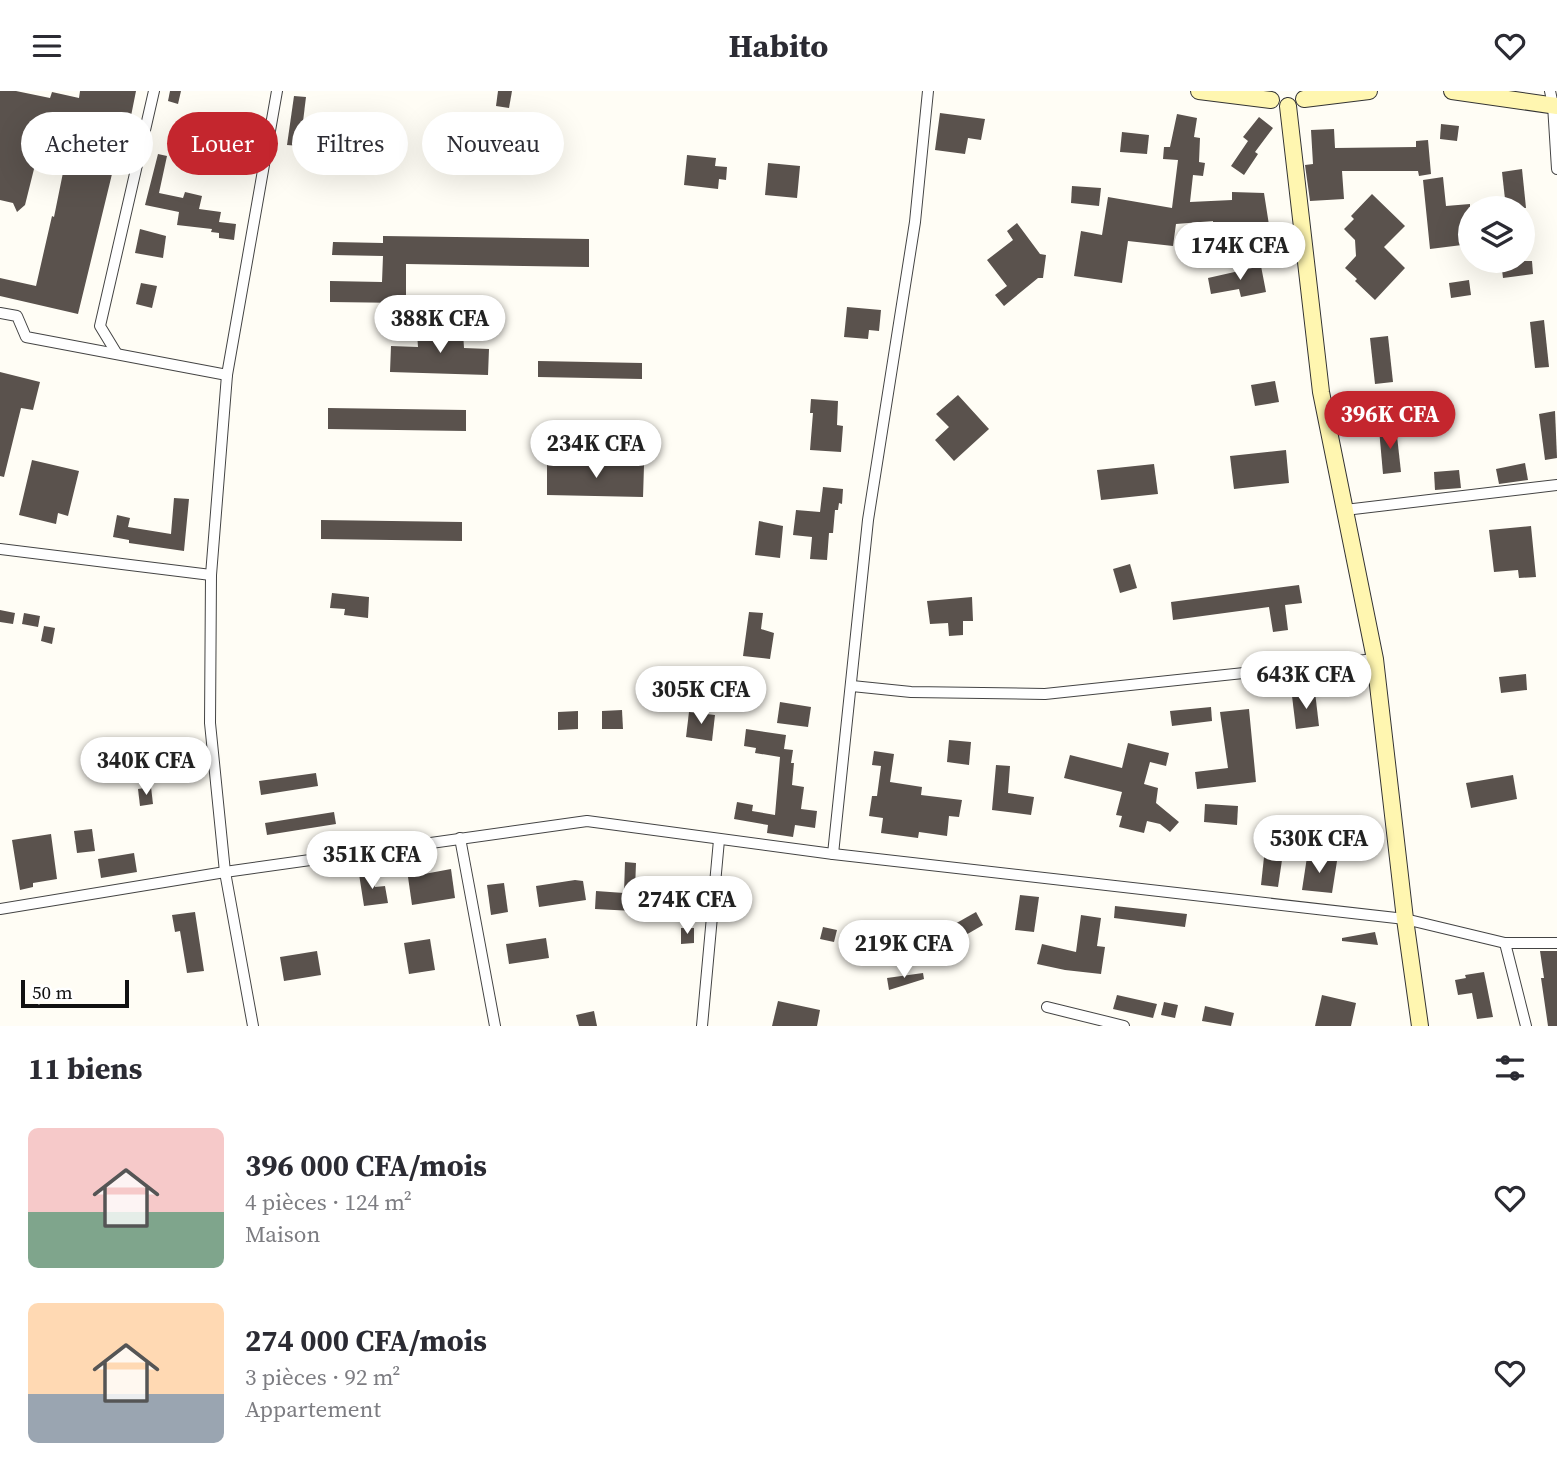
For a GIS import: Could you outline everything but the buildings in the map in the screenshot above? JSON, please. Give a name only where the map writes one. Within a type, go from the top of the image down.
[{"type":"main road","points":[[1199,91],[1268,96],[1288,106]]},
{"type":"main road","points":[[1288,106],[1306,95],[1369,91]]},
{"type":"main road","points":[[1452,91],[1553,101]]},
{"type":"main road","points":[[1288,106],[1321,392],[1375,659],[1420,1026]]},
{"type":"street","points":[[117,353],[100,326],[154,91]]},
{"type":"street","points":[[253,1026],[225,872],[210,723],[211,575],[227,375],[277,91]]},
{"type":"street","points":[[833,853],[868,520],[915,222],[929,91]]},
{"type":"street","points":[[1553,101],[1557,169]]},
{"type":"street","points":[[0,313],[17,316],[26,337],[227,375]]},
{"type":"street","points":[[1345,510],[1557,485]]},
{"type":"street","points":[[0,549],[211,575]]},
{"type":"street","points":[[852,686],[911,692],[1045,694],[1375,659]]},
{"type":"street","points":[[0,909],[225,872],[587,821],[833,853],[1405,919],[1506,943],[1557,943]]},
{"type":"street","points":[[460,838],[495,1026]]},
{"type":"street","points":[[702,1026],[719,839]]},
{"type":"street","points":[[1506,943],[1526,1026]]},
{"type":"street","points":[[1047,1007],[1124,1026]]}]
